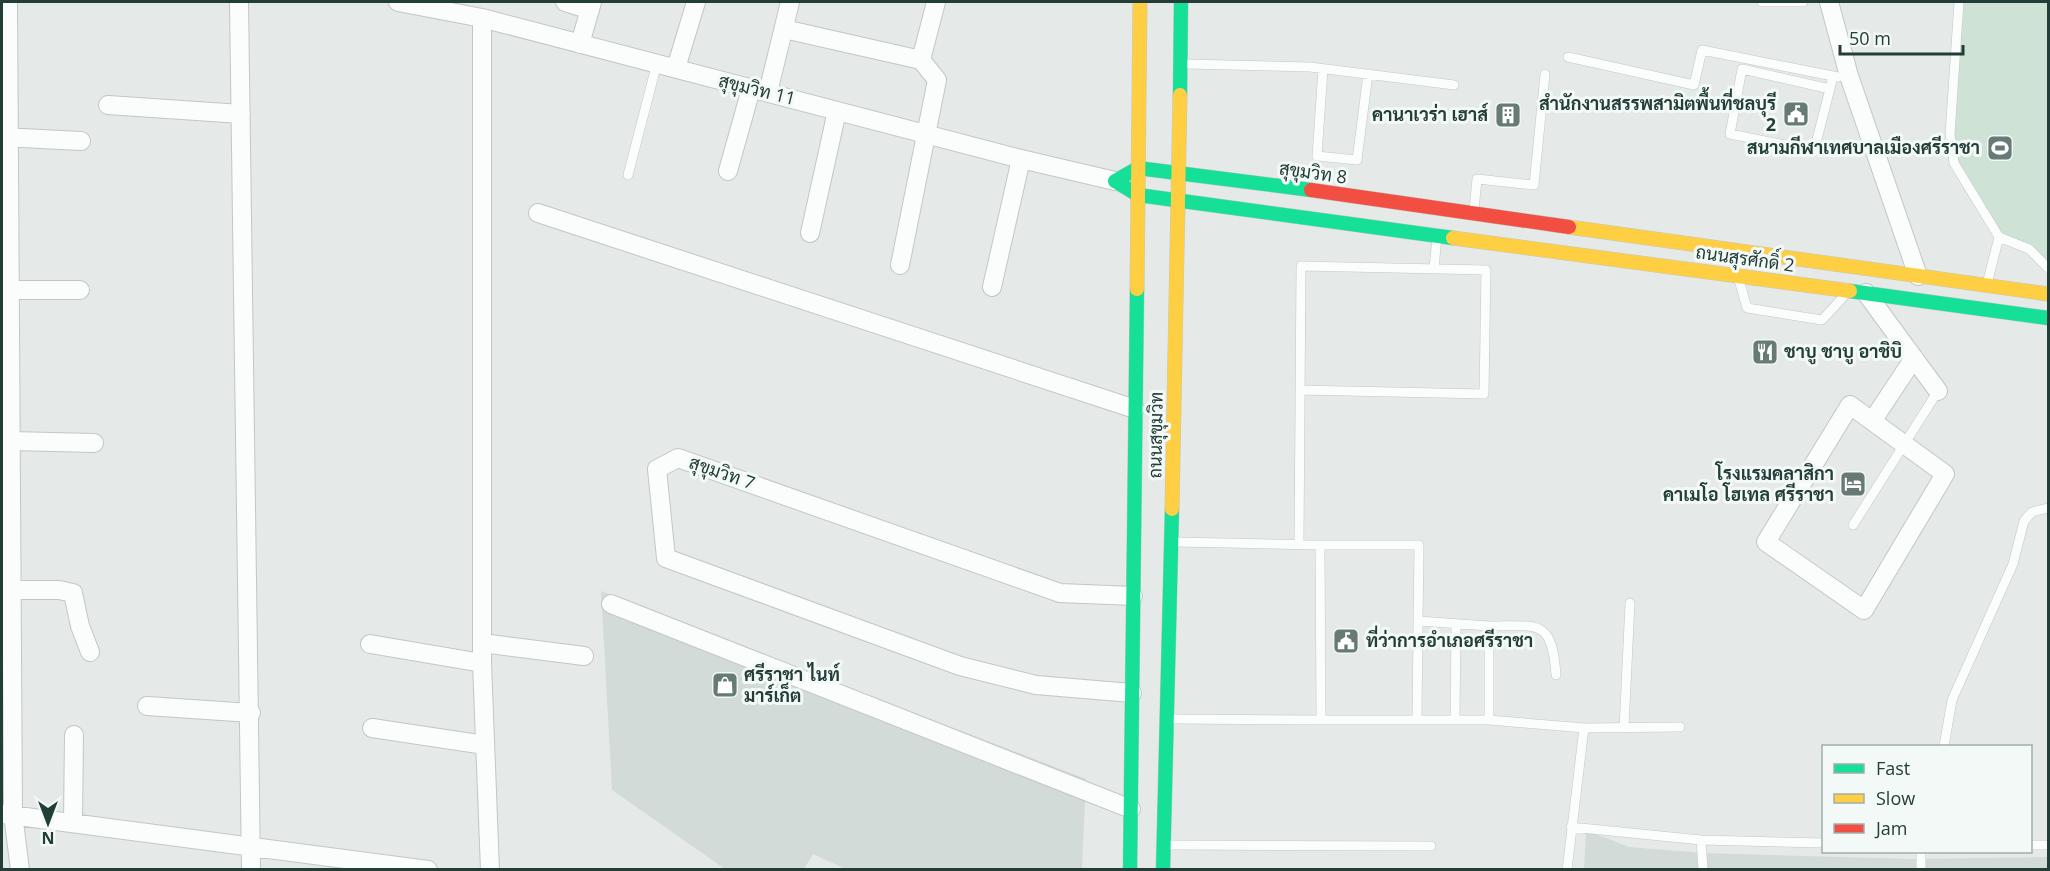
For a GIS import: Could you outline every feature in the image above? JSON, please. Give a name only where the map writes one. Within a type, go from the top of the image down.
[{"type":"main road","name":"ถนนสุขุมวิท","points":[[1130,870],[1140,2]]},
{"type":"main road","name":"ถนนสุขุมวิท","points":[[1163,870],[1180,172],[1181,2]]},
{"type":"main road","points":[[1115,181],[1138,168],[1180,172]]},
{"type":"main road","name":"สุขุมวิท 8","points":[[1180,172],[1441,209]]},
{"type":"main road","name":"สุขุมวิท 11","points":[[1115,181],[1138,195],[1179,200]]},
{"type":"main road","points":[[1179,200],[1437,235],[1441,209]]},
{"type":"main road","name":"ถนนสุรศักดิ์ 2","points":[[1441,209],[2049,294]]},
{"type":"main road","name":"ถนนสุรศักดิ์ 2","points":[[1437,235],[2049,318]]},
{"type":"main road","points":[[1657,265],[1661,240]]},
{"type":"main road","points":[[1914,300],[1918,276]]},
{"type":"street","points":[[8,2],[5,137],[10,290],[6,332],[11,441],[7,559],[12,590],[7,814],[20,870]]},
{"type":"street","points":[[239,2],[251,713],[251,870]]},
{"type":"street","name":"สุขุมวิท 11","points":[[398,2],[482,18],[1021,159],[1115,181]]},
{"type":"street","points":[[565,2],[591,6],[580,44]]},
{"type":"street","points":[[676,68],[696,2]]},
{"type":"street","points":[[728,171],[784,29],[790,2]]},
{"type":"street","points":[[921,60],[936,2]]},
{"type":"street","points":[[1829,2],[1841,76],[1918,276]]},
{"type":"street","points":[[482,18],[482,663],[490,870]]},
{"type":"street","points":[[784,29],[921,60],[937,80],[900,265]]},
{"type":"street","points":[[108,105],[241,114]]},
{"type":"street","points":[[810,233],[837,111]]},
{"type":"street","points":[[5,137],[81,141]]},
{"type":"street","points":[[992,287],[1021,159]]},
{"type":"street","points":[[537,213],[1135,409]]},
{"type":"street","points":[[10,290],[80,290]]},
{"type":"street","points":[[1857,292],[1914,358],[1938,391]]},
{"type":"street","points":[[1873,420],[1914,358]]},
{"type":"street","points":[[1850,405],[1903,443],[1945,474],[1864,610],[1766,542],[1850,405]]},
{"type":"street","points":[[11,441],[94,443]]},
{"type":"street","name":"สุขุมวิท 7","points":[[1132,693],[1036,686],[960,666],[666,558],[657,469],[678,458],[1060,593],[1133,596]]},
{"type":"street","points":[[12,590],[59,590],[73,593],[80,626],[90,652]]},
{"type":"street","points":[[611,604],[1131,809]]},
{"type":"street","points":[[482,643],[584,656]]},
{"type":"street","points":[[369,644],[482,663]]},
{"type":"street","points":[[147,706],[251,713]]},
{"type":"street","points":[[372,728],[485,745]]},
{"type":"street","points":[[73,822],[74,735]]},
{"type":"street","points":[[7,814],[428,870]]},
{"type":"lane","points":[[1762,2],[1803,2]]},
{"type":"lane","points":[[1959,2],[1950,134],[1954,163],[1999,237],[2029,249],[2049,268]]},
{"type":"lane","points":[[1568,57],[1694,85],[1702,50],[1841,76],[1830,89],[1814,151],[1730,134],[1742,69],[1830,89]]},
{"type":"lane","points":[[628,175],[657,63]]},
{"type":"lane","points":[[1181,64],[1323,69],[1454,85]]},
{"type":"lane","points":[[1323,69],[1317,156],[1357,160],[1368,75]]},
{"type":"lane","points":[[1474,213],[1477,180],[1534,185],[1545,74]]},
{"type":"lane","points":[[1434,269],[1437,235]]},
{"type":"lane","points":[[1987,286],[1999,237]]},
{"type":"lane","points":[[1299,544],[1300,390],[1301,266],[1486,270],[1484,394],[1300,390]]},
{"type":"lane","points":[[1738,277],[1747,308],[1822,320],[1857,292]]},
{"type":"lane","points":[[1853,525],[1938,391]]},
{"type":"lane","points":[[1944,745],[1952,700],[2013,564],[2024,521],[2032,512],[2049,508]]},
{"type":"lane","points":[[1172,542],[1419,545],[1417,720]]},
{"type":"lane","points":[[1320,545],[1321,720]]},
{"type":"lane","points":[[1624,728],[1630,603]]},
{"type":"lane","points":[[1418,621],[1456,625],[1536,626],[1544,630],[1554,652],[1556,675]]},
{"type":"lane","points":[[1455,720],[1456,625]]},
{"type":"lane","points":[[1489,626],[1489,720]]},
{"type":"lane","points":[[1168,718],[1489,720],[1584,728],[1680,727]]},
{"type":"lane","points":[[1567,870],[1584,728]]},
{"type":"lane","points":[[1571,826],[1701,840],[1822,843]]},
{"type":"lane","points":[[1701,840],[1703,870]]},
{"type":"lane","points":[[1163,845],[1431,846]]},
{"type":"lane","points":[[2032,845],[2049,845]]},
{"type":"lane","points":[[1921,853],[1921,870]]},
{"type":"shaded area","name":"ศรีราชา ไนท์ มาร์เก็ต","points":[[601,591],[1086,779],[1082,869],[846,869],[813,854],[804,869],[725,869],[612,790]]},
{"type":"shaded area","points":[[1586,830],[1629,847],[1703,853],[1914,859],[2048,857],[2048,870],[1584,870]]},
{"type":"green space","name":"สนามกีฬาเทศบาลเมืองศรีราชา","points":[[1959,2],[2048,2],[2048,268],[2029,249],[1999,237],[1955,163],[1950,134]]},
{"type":"traffic: fast","points":[[1180,95],[1181,2]]},
{"type":"traffic: fast","points":[[1311,190],[1138,168],[1115,181],[1138,195],[1453,238]]},
{"type":"traffic: fast","points":[[1130,870],[1137,289]]},
{"type":"traffic: fast","points":[[1850,291],[2048,318]]},
{"type":"traffic: fast","points":[[1163,870],[1172,509]]},
{"type":"traffic: slow","points":[[1137,289],[1140,2]]},
{"type":"traffic: slow","points":[[1172,509],[1180,95]]},
{"type":"traffic: slow","points":[[1569,227],[2048,294]]},
{"type":"traffic: slow","points":[[1453,238],[1850,291]]},
{"type":"traffic: jam","points":[[1311,190],[1569,227]]},
{"type":"place","name":"สำนักงานสรรพสามิตพื้นที่ชลบุรี 2","points":[[1796,114]]},
{"type":"place","name":"คานาเวร่า เฮาส์","points":[[1508,115]]},
{"type":"place","name":"สนามกีฬาเทศบาลเมืองศรีราชา","points":[[2000,148]]},
{"type":"place","name":"ชาบู ชาบู อาชิบิ","points":[[1765,352]]},
{"type":"place","name":"โรงแรมคลาสิกา คาเมโอ โฮเทล ศรีราชา","points":[[1853,484]]},
{"type":"place","name":"ที่ว่าการอำเภอศรีราชา","points":[[1346,641]]},
{"type":"place","name":"ศรีราชา ไนท์ มาร์เก็ต","points":[[725,685]]}]
